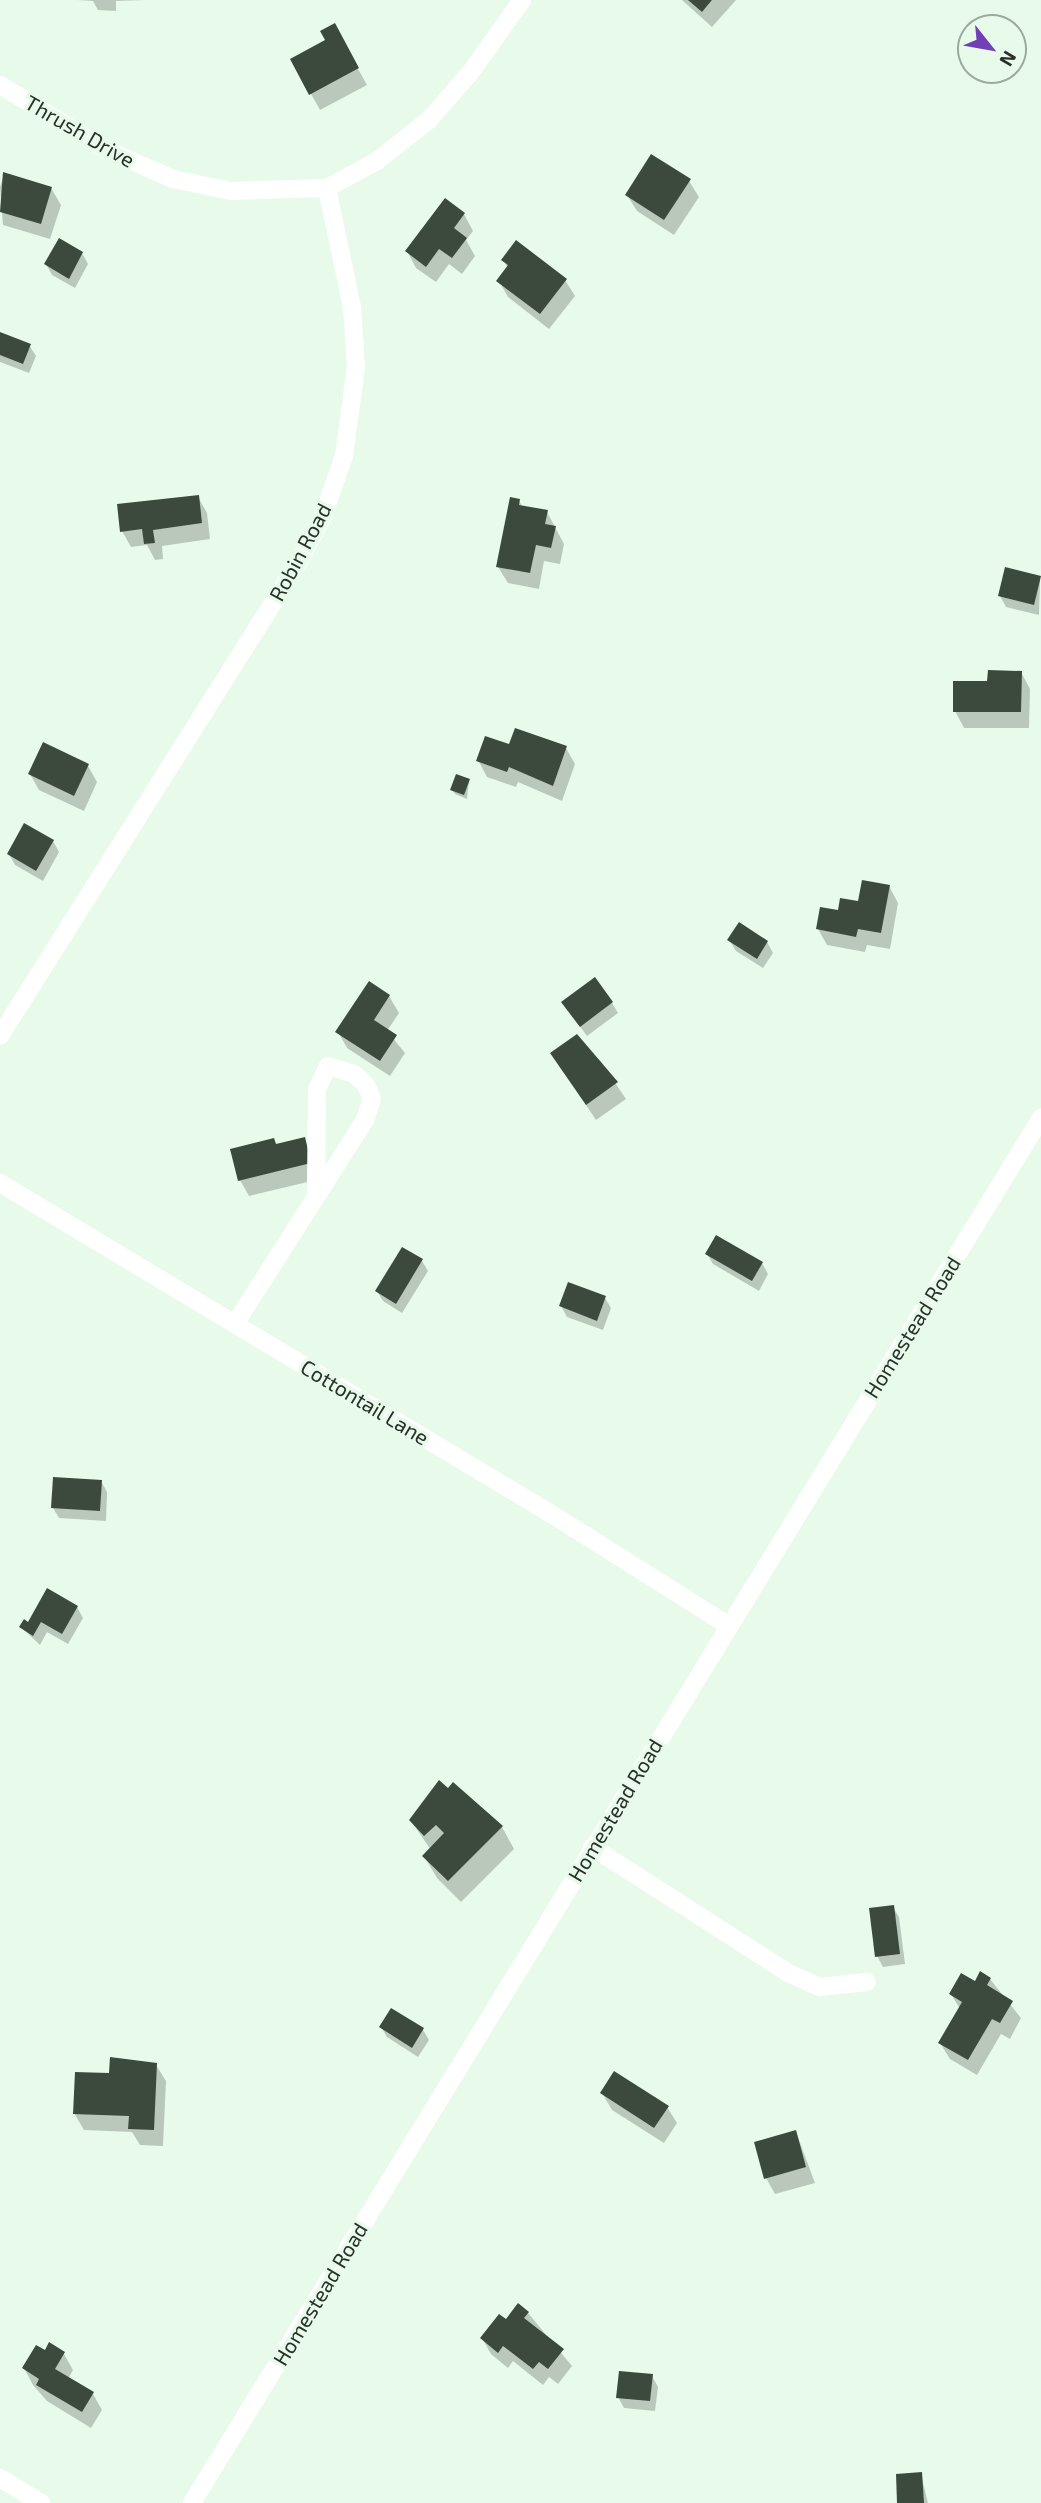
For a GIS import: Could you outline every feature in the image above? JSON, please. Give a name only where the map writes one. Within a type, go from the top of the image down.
[{"type":"street","points":[[327,188],[369,166],[429,120],[470,73],[522,0]]},
{"type":"street","name":"Thrush Drive","points":[[0,85],[107,150],[173,179],[231,191],[327,188]]},
{"type":"street","name":"Robin Road","points":[[0,1036],[298,565],[323,516],[348,437],[356,367],[352,307],[327,188]]},
{"type":"street","points":[[235,1324],[316,1192],[365,1121],[372,1099],[366,1084],[354,1074],[328,1066],[317,1090],[316,1192]]},
{"type":"street","name":"Homestead Road","points":[[192,2503],[727,1625],[1041,1118]]},
{"type":"street","name":"Cottontail Lane","points":[[0,1183],[727,1625]]},
{"type":"street","points":[[592,1847],[788,1973],[820,1987],[867,1982]]},
{"type":"street","points":[[0,2478],[41,2503]]},
{"type":"building","points":[[688,0],[712,0],[702,12]]},
{"type":"building","points":[[335,23],[359,68],[309,95],[290,59],[325,40],[320,31]]},
{"type":"building","points":[[651,154],[691,179],[664,220],[625,195]]},
{"type":"building","points":[[3,172],[52,187],[41,224],[0,212]]},
{"type":"building","points":[[445,198],[465,213],[454,228],[467,238],[452,258],[439,249],[426,267],[405,251]]},
{"type":"building","points":[[59,238],[83,252],[69,279],[44,264]]},
{"type":"building","points":[[516,240],[567,279],[540,314],[496,281],[508,265],[501,260]]},
{"type":"building","points":[[0,332],[31,344],[23,364],[0,355]]},
{"type":"building","points":[[199,495],[202,523],[153,530],[155,543],[144,544],[142,529],[120,532],[117,504]]},
{"type":"building","points":[[510,497],[520,499],[519,505],[548,510],[545,524],[556,526],[551,548],[536,545],[530,573],[496,567]]},
{"type":"building","points":[[1005,567],[1041,576],[1034,605],[998,596]]},
{"type":"building","points":[[988,670],[1022,671],[1021,712],[953,712],[953,681],[987,681]]},
{"type":"building","points":[[515,728],[567,746],[553,786],[509,767],[507,772],[476,761],[485,736],[509,744]]},
{"type":"building","points":[[43,742],[89,764],[74,796],[28,774]]},
{"type":"building","points":[[456,774],[470,779],[464,795],[450,790]]},
{"type":"building","points":[[24,823],[54,840],[36,871],[7,854]]},
{"type":"building","points":[[862,880],[890,885],[881,933],[858,929],[856,937],[816,929],[820,907],[838,910],[840,898],[858,901]]},
{"type":"building","points":[[739,922],[768,941],[757,959],[727,940]]},
{"type":"building","points":[[595,977],[613,1002],[580,1027],[561,1002]]},
{"type":"building","points":[[369,981],[390,995],[374,1020],[397,1035],[380,1061],[335,1032]]},
{"type":"building","points":[[577,1034],[618,1082],[586,1105],[550,1053]]},
{"type":"building","points":[[305,1137],[311,1163],[238,1181],[230,1149],[274,1138],[276,1144]]},
{"type":"building","points":[[716,1235],[763,1262],[752,1281],[705,1254]]},
{"type":"building","points":[[402,1247],[423,1259],[396,1304],[375,1291]]},
{"type":"building","points":[[568,1282],[606,1296],[597,1321],[559,1306]]},
{"type":"building","points":[[53,1477],[102,1480],[100,1511],[51,1508]]},
{"type":"building","points":[[47,1588],[78,1606],[62,1634],[41,1622],[33,1636],[19,1627],[24,1619],[28,1622]]},
{"type":"building","points":[[439,1780],[448,1788],[453,1782],[503,1826],[448,1881],[422,1856],[444,1833],[436,1825],[424,1836],[409,1820]]},
{"type":"building","points":[[894,1905],[900,1954],[875,1957],[869,1908]]},
{"type":"building","points":[[980,1971],[991,1978],[987,1985],[1013,2001],[1000,2023],[992,2019],[968,2060],[938,2043],[962,2002],[949,1994],[961,1973],[975,1981]]},
{"type":"building","points":[[391,2008],[424,2028],[412,2048],[379,2027]]},
{"type":"building","points":[[110,2057],[157,2063],[154,2130],[128,2129],[129,2116],[73,2114],[75,2072],[109,2073]]},
{"type":"building","points":[[614,2071],[669,2106],[654,2128],[600,2093]]},
{"type":"building","points":[[796,2130],[806,2167],[764,2179],[754,2142]]},
{"type":"building","points":[[518,2303],[529,2312],[524,2318],[564,2349],[548,2369],[539,2362],[533,2369],[503,2346],[498,2353],[480,2338],[499,2314],[506,2319]]},
{"type":"building","points":[[49,2342],[65,2352],[55,2369],[94,2392],[82,2412],[36,2385],[39,2379],[22,2368],[36,2345],[45,2350]]},
{"type":"building","points":[[619,2371],[653,2374],[650,2401],[616,2398]]},
{"type":"building","points":[[922,2472],[924,2503],[897,2503],[896,2474]]}]
